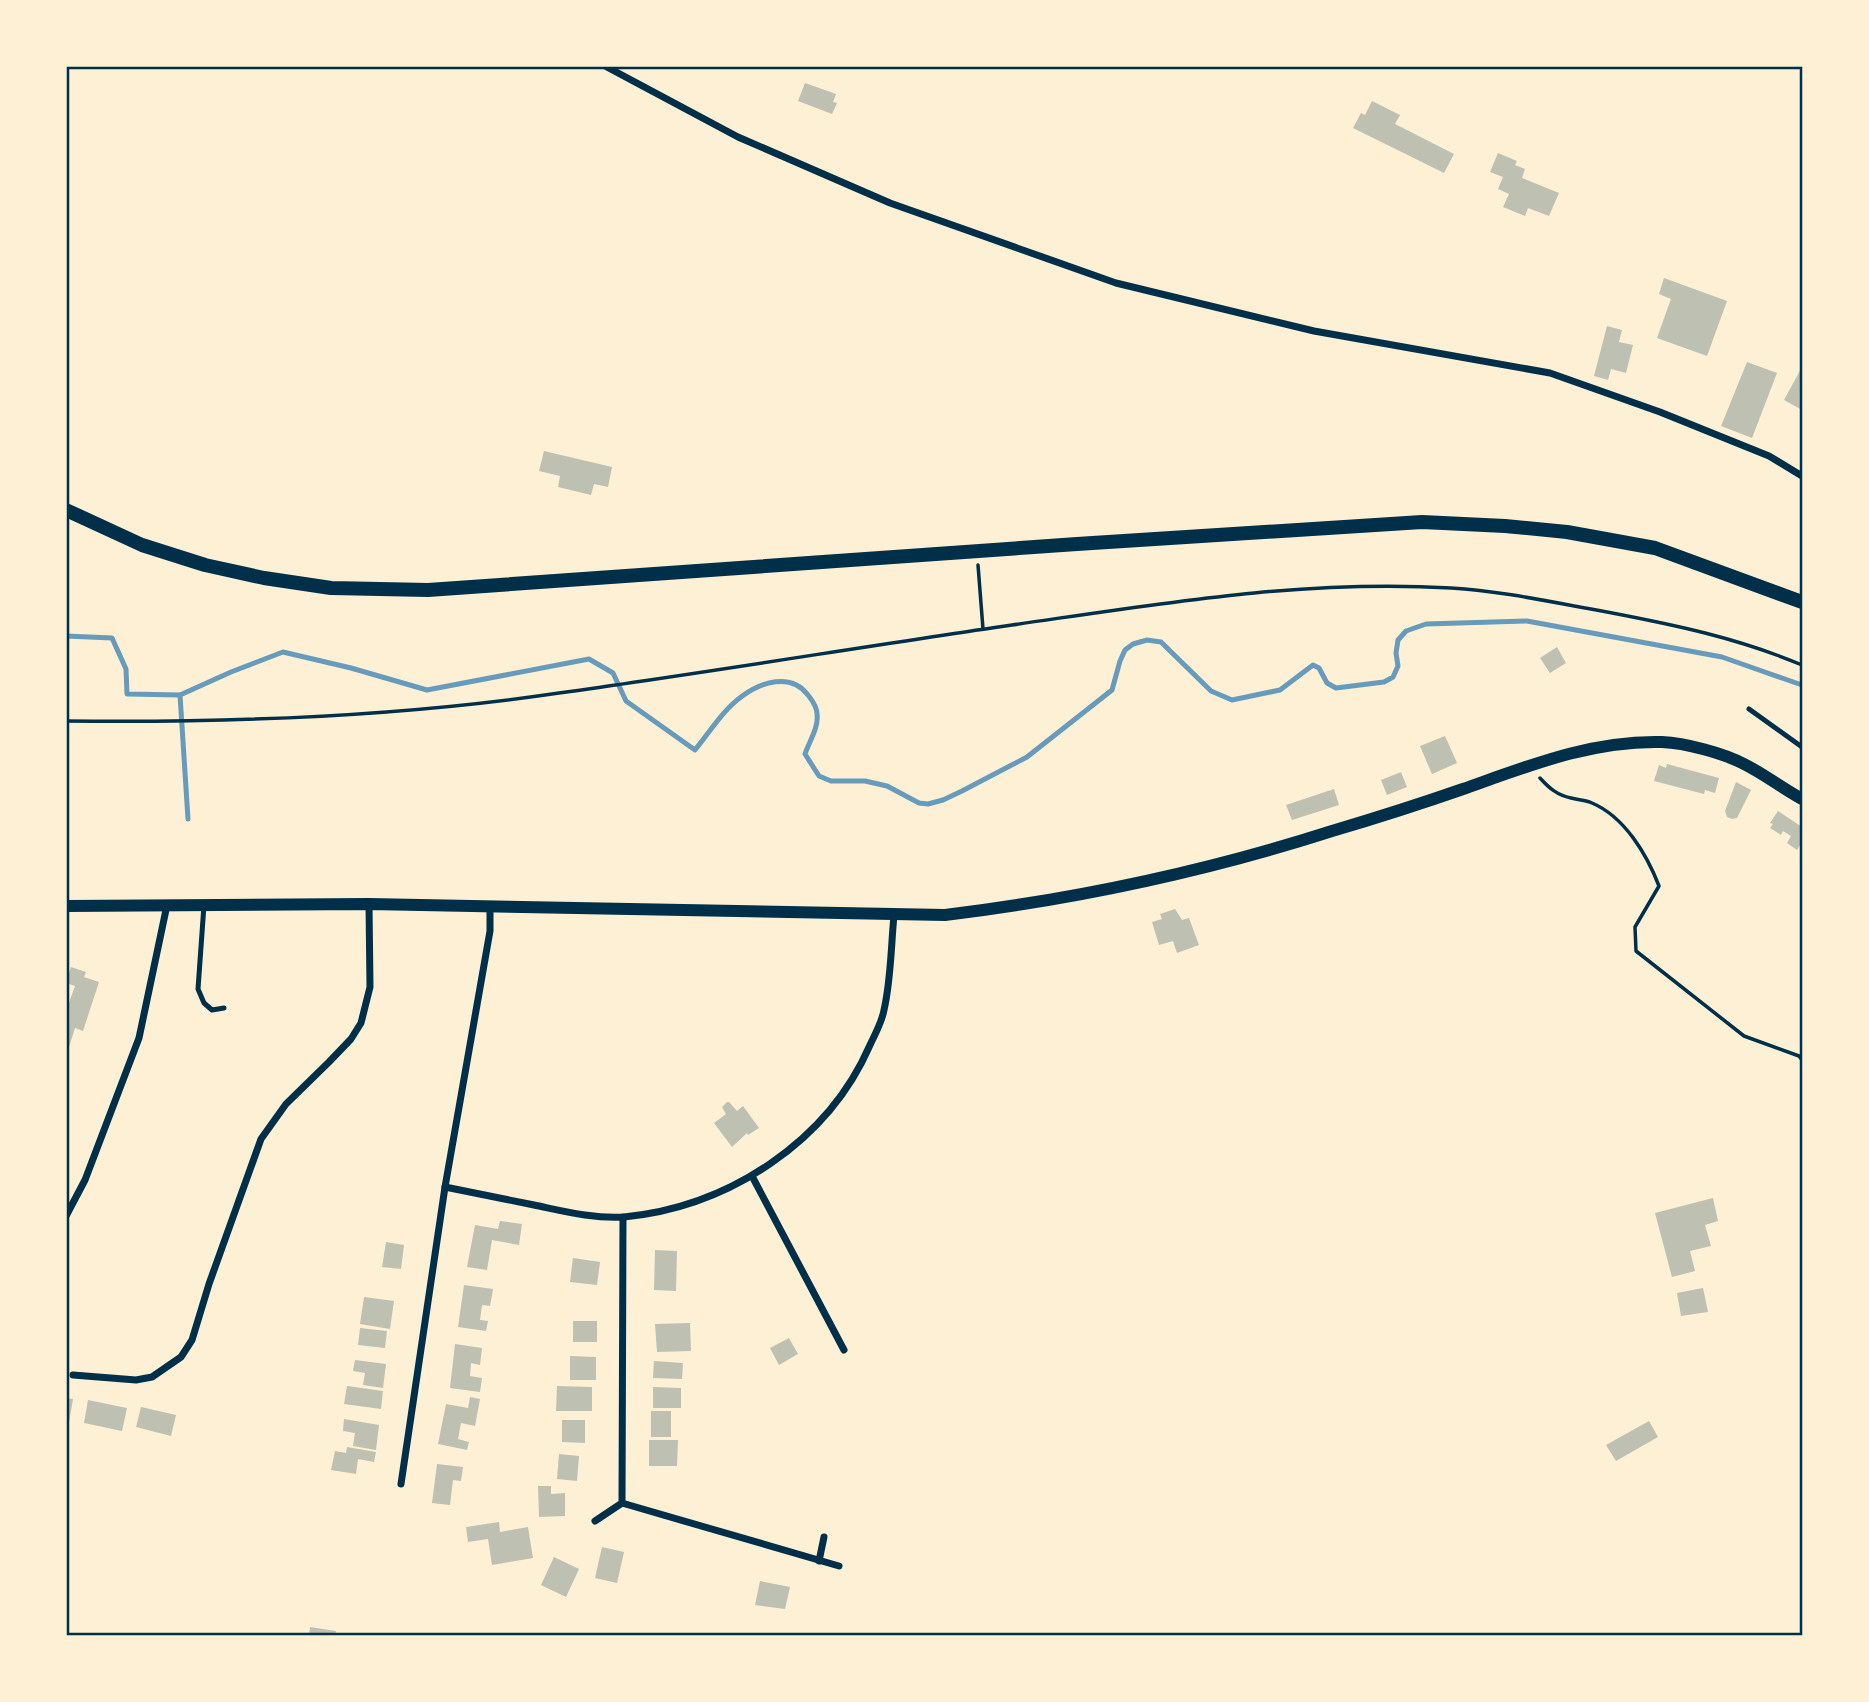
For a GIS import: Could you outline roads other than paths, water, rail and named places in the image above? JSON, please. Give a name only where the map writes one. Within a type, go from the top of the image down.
[{"type":"main road","points":[[66,510],[142,545],[205,565],[264,578],[331,588],[428,590],[1422,522],[1567,532],[1655,548],[1802,602]]},
{"type":"street","points":[[605,66],[738,137],[890,203],[1116,283],[1314,331],[1550,373],[1660,412],[1769,456],[1802,476]]},
{"type":"street","points":[[66,906],[369,904],[945,915],[1011,907],[1182,871],[1282,847],[1592,747],[1666,742],[1742,762],[1802,799]]},
{"type":"street","points":[[73,1375],[136,1380],[152,1377],[181,1357],[192,1340],[209,1284],[261,1139],[286,1104],[329,1062],[361,1023],[370,987],[369,904]]},
{"type":"street","points":[[66,1216],[85,1180],[139,1038],[167,905]]},
{"type":"street","points":[[401,1485],[446,1186],[490,931],[490,907]]},
{"type":"street","points":[[446,1186],[579,1215],[622,1217],[688,1206],[752,1176],[794,1146],[828,1112],[846,1091],[862,1064],[884,1012],[894,915]]},
{"type":"street","points":[[752,1176],[844,1350]]},
{"type":"street","points":[[622,1217],[622,1503]]},
{"type":"street","points":[[595,1521],[622,1503],[839,1566]]},
{"type":"street","points":[[819,1560],[824,1537]]},
{"type":"lane","points":[[1749,709],[1802,747]]},
{"type":"lane","points":[[204,905],[198,989],[204,1003],[212,1010],[224,1008]]},
{"type":"waterway","points":[[66,636],[112,638],[126,669],[127,694],[180,695],[283,652],[427,690],[589,659],[613,673],[626,701],[695,750],[734,702],[758,687],[785,682],[801,688],[816,709],[817,724],[805,754],[819,776],[831,781],[865,781],[887,786],[919,803],[928,804],[962,791],[1027,757],[1112,690],[1125,650],[1133,644],[1147,640],[1161,642],[1211,691],[1232,700],[1280,690],[1313,665],[1319,668],[1327,683],[1336,688],[1384,682],[1393,677],[1398,666],[1398,640],[1406,631],[1426,624],[1527,621],[1722,657],[1802,685]]},
{"type":"waterway","points":[[180,695],[188,819]]}]
